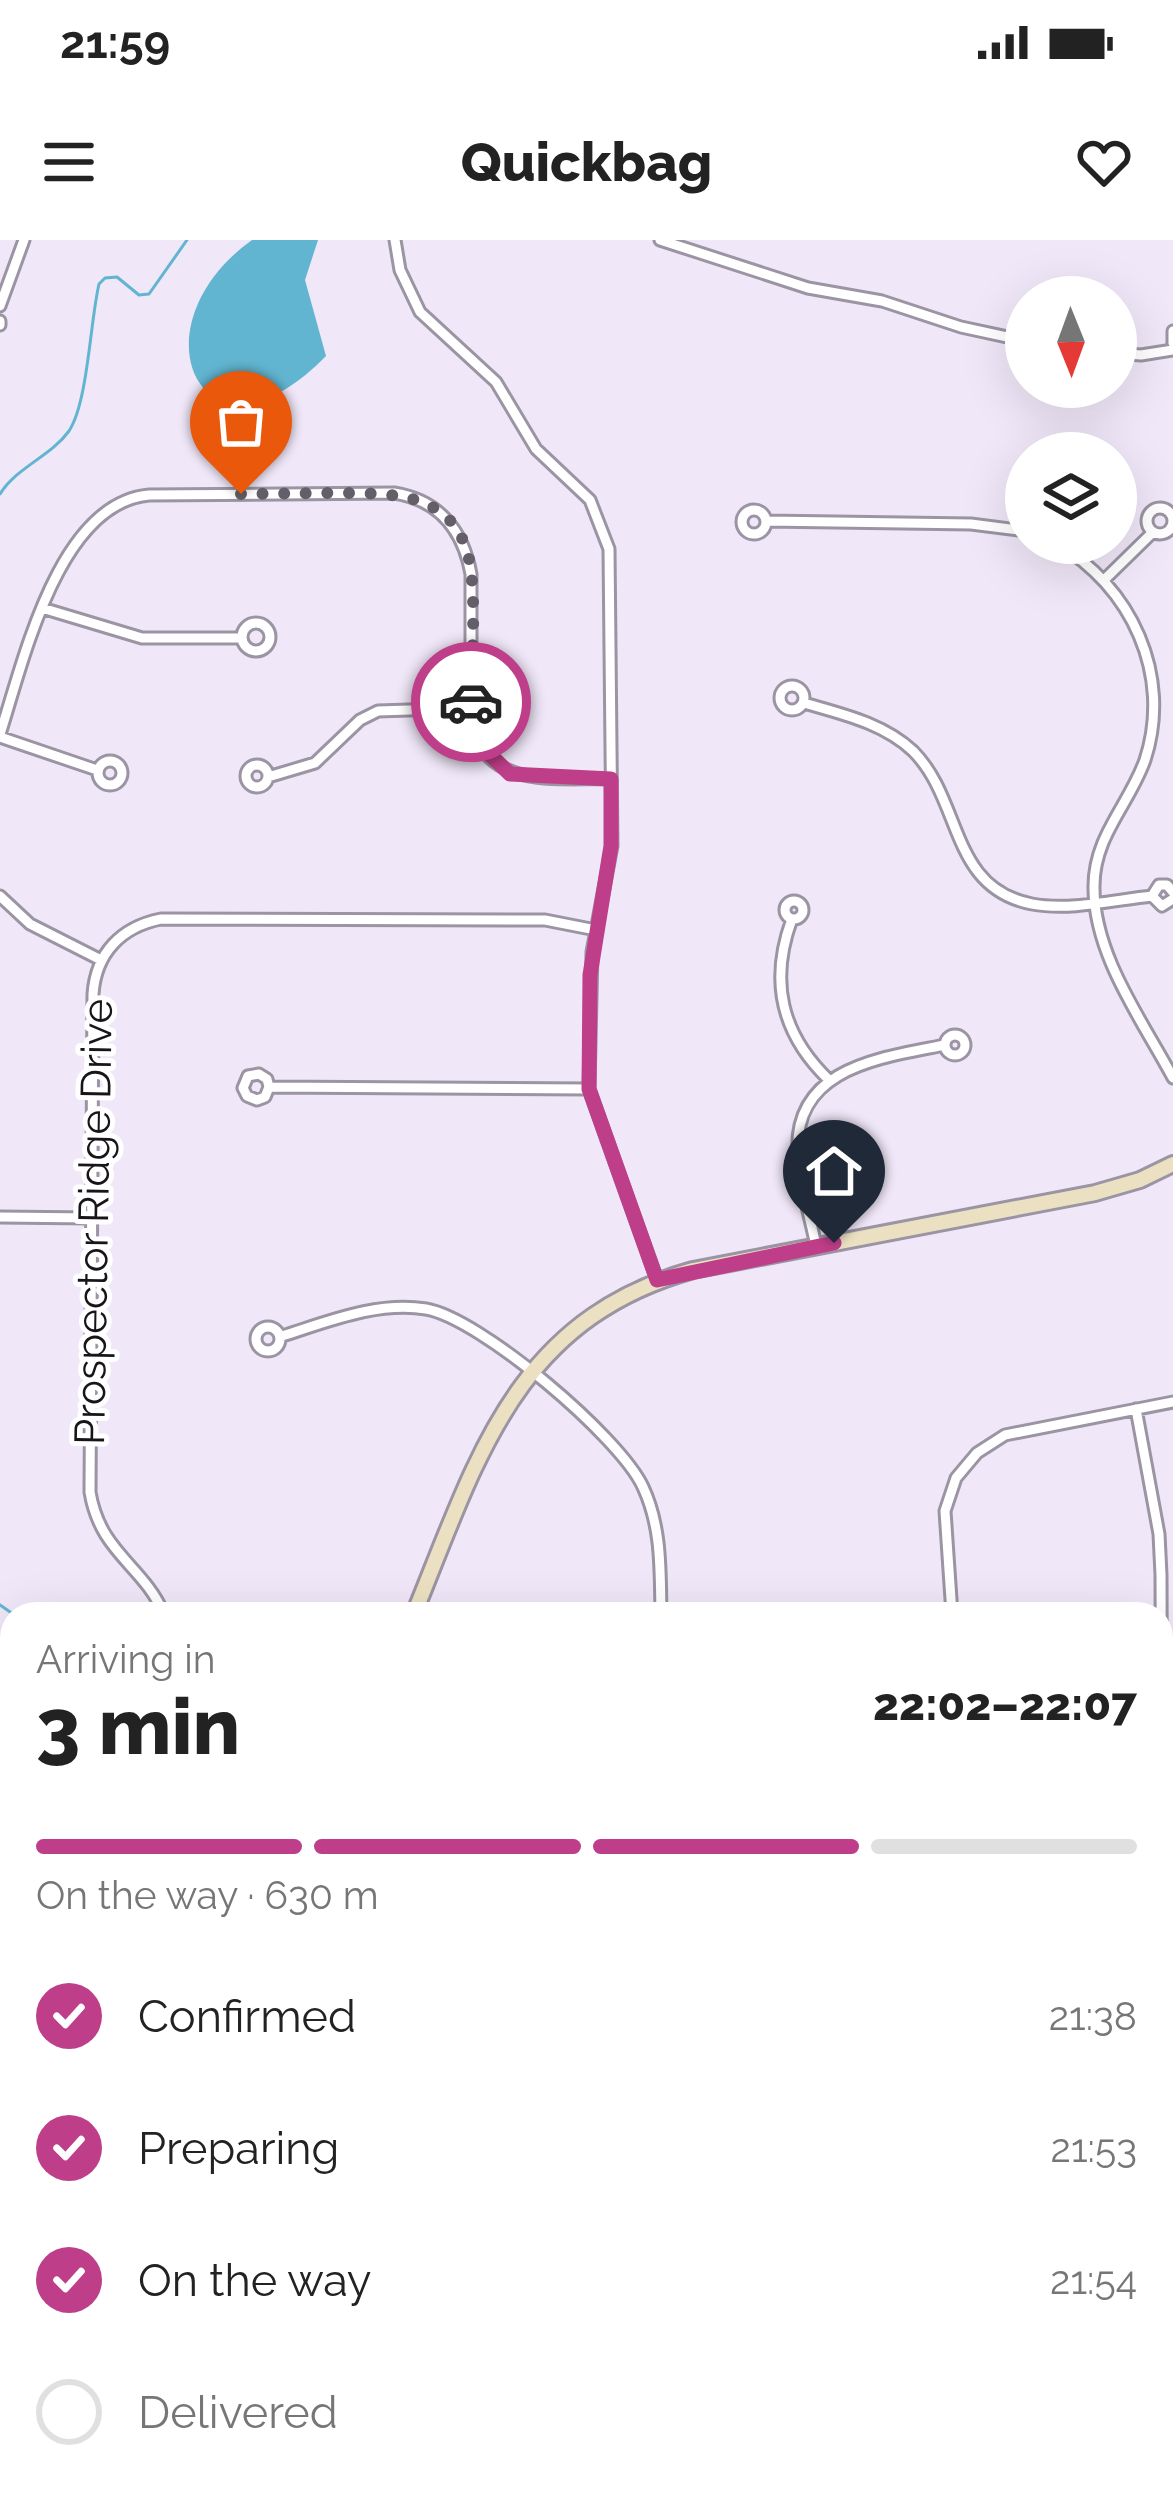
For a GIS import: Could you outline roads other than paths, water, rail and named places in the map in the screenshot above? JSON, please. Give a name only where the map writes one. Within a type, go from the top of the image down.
[{"type":"main road","points":[[419,1602],[492,1431],[530,1373],[571,1329],[610,1303],[657,1280],[1095,1193],[1173,1164]]},
{"type":"street","points":[[0,306],[24,240]]},
{"type":"street","points":[[395,240],[400,271],[420,312],[496,382],[536,449],[590,500],[606,537],[612,561],[611,846],[590,975],[589,1089],[657,1280]]},
{"type":"street","points":[[660,240],[808,288],[882,301],[1005,336]]},
{"type":"street","points":[[1137,355],[1173,346],[1173,331]]},
{"type":"street","points":[[98,770],[0,736],[61,564],[98,520],[126,499],[149,495],[407,495],[442,513],[467,555],[471,708],[478,743],[510,774],[611,779]]},
{"type":"street","points":[[766,521],[1005,528]]},
{"type":"street","points":[[1105,579],[1154,532]]},
{"type":"street","points":[[1085,564],[1105,579],[1131,616],[1150,669],[1153,716],[1144,762],[1102,842],[1094,902],[1112,962],[1173,1078]]},
{"type":"street","points":[[42,608],[142,638],[242,638]]},
{"type":"street","points":[[804,703],[882,730],[914,752],[936,779],[970,865],[996,888],[1033,904],[1152,896],[1162,884],[1173,895]]},
{"type":"street","points":[[268,777],[316,763],[352,727],[378,711],[471,708]]},
{"type":"street","points":[[3,905],[101,960]]},
{"type":"street","name":"Prospector Ridge Drive","points":[[157,1602],[106,1540],[92,1508],[93,994],[101,960],[124,932],[161,919],[545,920],[596,929]]},
{"type":"street","points":[[792,919],[780,950],[780,991],[799,1046],[829,1080]]},
{"type":"street","points":[[816,1246],[797,1150],[805,1114],[829,1080],[859,1064],[945,1045]]},
{"type":"street","points":[[269,1087],[589,1089]]},
{"type":"street","points":[[0,1217],[92,1218]]},
{"type":"street","points":[[282,1336],[348,1315],[398,1307],[427,1309],[472,1327],[606,1435],[634,1470],[656,1528],[660,1602]]},
{"type":"street","points":[[951,1602],[945,1511],[961,1470],[977,1453],[1005,1435],[1173,1402]]},
{"type":"street","points":[[1136,1409],[1159,1534],[1162,1602]]},
{"type":"water","points":[[252,240],[318,240],[305,280],[326,356],[282,391],[245,403],[216,398],[197,378],[189,349],[194,313],[215,275]]},
{"type":"waterway","points":[[0,494],[69,431],[84,382],[99,284],[117,277],[139,295],[149,294],[187,240]]}]
